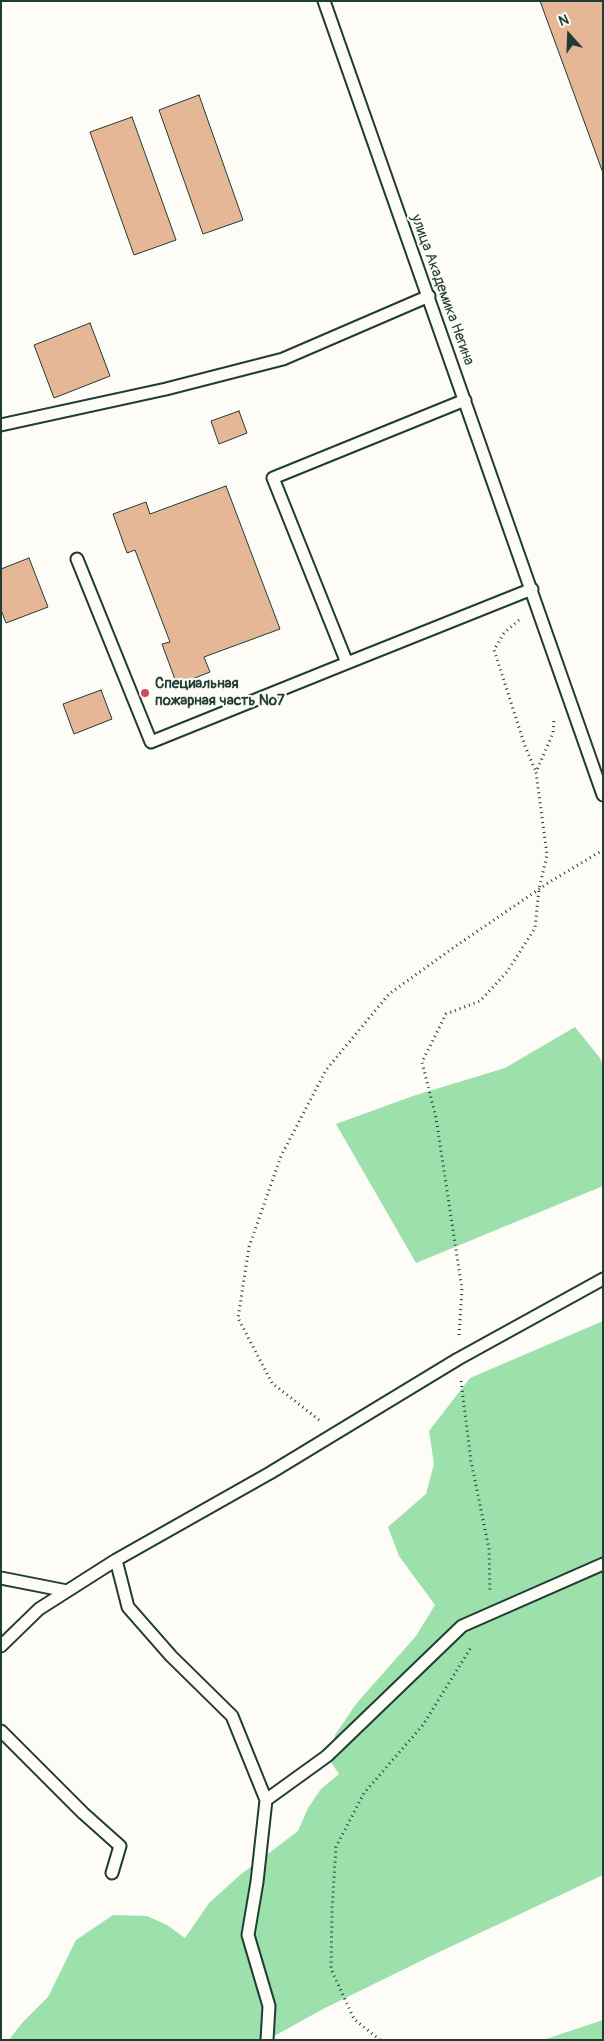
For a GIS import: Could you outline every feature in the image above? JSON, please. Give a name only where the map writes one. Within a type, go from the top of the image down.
[{"type":"lane","name":"улица Академика Негина","points":[[324,1],[466,400],[603,795]]},
{"type":"lane","points":[[1,425],[166,389],[283,359],[429,296]]},
{"type":"lane","points":[[347,663],[273,478],[466,400]]},
{"type":"lane","points":[[77,558],[151,742],[532,589]]},
{"type":"lane","points":[[1,1646],[39,1609],[116,1560],[270,1473],[458,1359],[603,1280]]},
{"type":"lane","points":[[116,1560],[128,1607],[171,1656],[232,1716],[266,1800],[257,1882],[248,1935],[269,2006],[267,2040]]},
{"type":"lane","points":[[266,1800],[327,1756],[462,1626],[603,1564]]},
{"type":"lane","points":[[1,1578],[67,1591]]},
{"type":"lane","points":[[1,1731],[120,1846],[112,1873]]},
{"type":"path","points":[[380,2040],[354,2019],[331,1969],[336,1846],[364,1793],[423,1725],[458,1673],[491,1614],[489,1549],[471,1461],[458,1359],[462,1289],[436,1118],[422,1062],[446,1014],[480,1001],[507,972],[535,928],[539,889],[547,855],[536,772],[524,746],[494,650],[504,633],[522,618],[532,589]]},
{"type":"path","points":[[536,772],[553,733],[555,717]]},
{"type":"path","points":[[335,1433],[272,1383],[238,1318],[249,1247],[281,1156],[326,1070],[389,994],[539,889],[603,850]]},
{"type":"green space","points":[[575,1027],[600,1058],[603,1066],[603,1186],[416,1263],[336,1124],[413,1096],[505,1068]]},
{"type":"green space","points":[[603,1321],[603,1875],[323,2009],[267,2040],[9,2040],[22,2023],[48,1997],[76,1940],[113,1915],[147,1916],[167,1925],[185,1938],[209,1903],[240,1875],[298,1831],[308,1808],[321,1789],[339,1774],[331,1762],[335,1735],[356,1704],[416,1636],[435,1605],[399,1556],[388,1527],[426,1494],[434,1464],[429,1431],[470,1378]]},
{"type":"green space","points":[[603,2020],[603,2040],[543,2040]]},
{"type":"building","points":[[540,1],[603,1],[603,173]]},
{"type":"building","points":[[199,95],[243,220],[203,234],[159,110]]},
{"type":"building","points":[[132,117],[176,240],[134,255],[90,132]]},
{"type":"building","points":[[90,323],[110,376],[54,398],[34,345]]},
{"type":"building","points":[[239,411],[247,433],[219,444],[211,421]]},
{"type":"building","points":[[226,486],[280,629],[204,657],[210,672],[177,685],[162,644],[170,642],[135,550],[127,553],[113,514],[146,502],[150,514]]},
{"type":"building","points":[[29,558],[48,607],[6,623],[1,610],[1,569]]},
{"type":"building","points":[[101,690],[112,719],[74,734],[63,704]]},
{"type":"place","name":"Специальная пожарная часть №7","points":[[145,693]]}]
